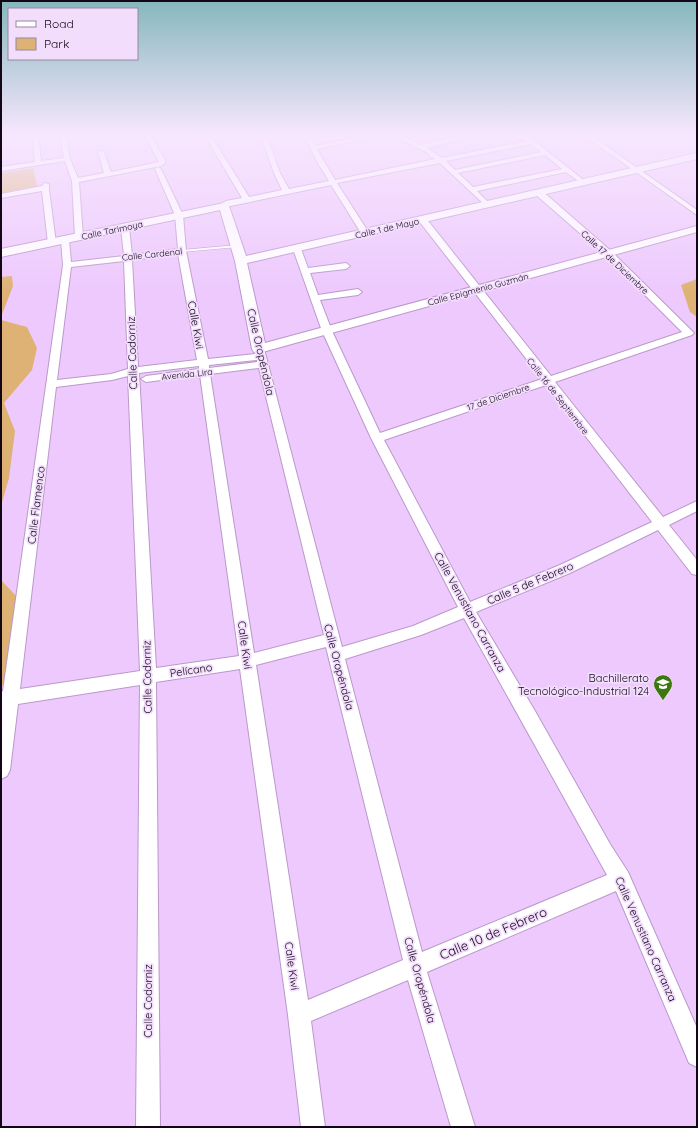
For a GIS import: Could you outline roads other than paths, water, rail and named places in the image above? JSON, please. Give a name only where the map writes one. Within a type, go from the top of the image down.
[{"type":"street","points":[[1,196],[43,187]]},
{"type":"street","points":[[46,187],[52,243]]},
{"type":"street","points":[[75,187],[79,237]]},
{"type":"street","name":"Calle Kiwi","points":[[168,187],[179,215],[182,251],[204,367],[299,1015],[313,1127]]},
{"type":"street","points":[[239,187],[247,200]]},
{"type":"street","points":[[284,187],[287,192]]},
{"type":"street","points":[[223,205],[312,187]]},
{"type":"street","points":[[337,187],[364,233]]},
{"type":"street","points":[[468,187],[486,204]]},
{"type":"street","points":[[471,190],[487,187]]},
{"type":"street","name":"Calle 1 de Mayo","points":[[241,261],[562,187]]},
{"type":"street","points":[[658,187],[697,213]]},
{"type":"street","name":"Calle 17 de Diciembre","points":[[538,192],[608,253],[688,332],[688,334]]},
{"type":"street","name":"Calle Tarimoya","points":[[1,253],[223,205]]},
{"type":"street","name":"Calle Oropéndola","points":[[223,205],[241,261],[261,356],[415,966],[463,1127]]},
{"type":"street","name":"Calle 16 de Septiembre","points":[[422,219],[546,380],[697,570]]},
{"type":"street","name":"Calle Codorniz","points":[[125,227],[128,256],[148,676],[148,1127]]},
{"type":"street","name":"Calle Epigmenio Guzmán","points":[[261,356],[327,331],[697,229]]},
{"type":"street","name":"Calle Flamenco","points":[[1,770],[6,698],[67,265],[65,240]]},
{"type":"street","name":"Calle Venustiano Carranza","points":[[297,249],[327,331],[377,438],[467,610],[529,716],[602,851],[621,879],[697,1055]]},
{"type":"street","name":"Calle Cardenal","points":[[67,265],[128,256],[182,251]]},
{"type":"street","points":[[305,271],[346,266]]},
{"type":"street","points":[[315,298],[358,292]]},
{"type":"street","name":"17 de Diciembre","points":[[377,438],[546,380],[688,334]]},
{"type":"street","name":"Avenida Lira","points":[[51,384],[204,367],[261,356]]},
{"type":"street","name":"Calle 5 de Febrero","points":[[334,647],[416,631],[565,569],[697,506]]},
{"type":"street","name":"Pelícano","points":[[6,698],[334,647]]},
{"type":"street","name":"Calle 10 de Febrero","points":[[299,1015],[621,879]]},
{"type":"lane","name":"Calle Cardenal","points":[[182,251],[237,246]]},
{"type":"place","name":"Bachillerato Tecnológico-Industrial 124","points":[[663,701]]}]
